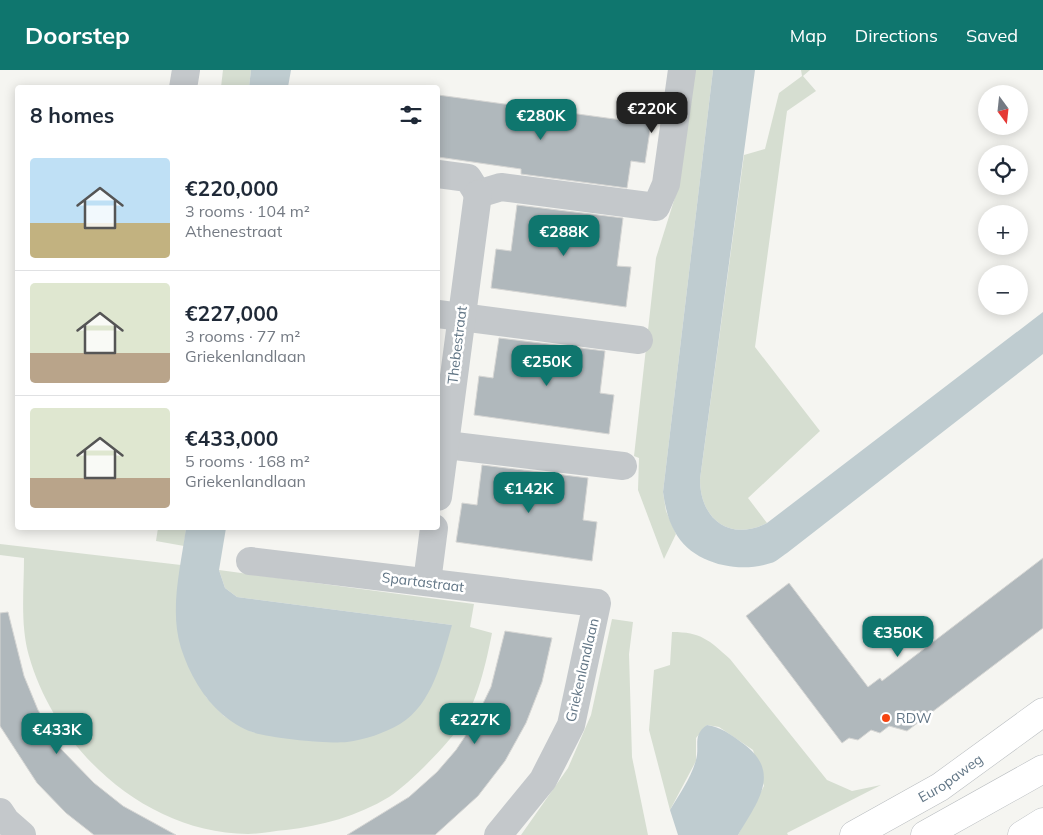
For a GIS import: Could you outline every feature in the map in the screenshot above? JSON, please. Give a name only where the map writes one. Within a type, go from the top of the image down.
[{"type":"main road","name":"Europaweg","points":[[854,835],[940,787],[1043,712]]},
{"type":"main road","points":[[925,835],[1043,769]]},
{"type":"main road","points":[[1022,835],[1043,822]]},
{"type":"street","points":[[184,85],[186,70]]},
{"type":"street","points":[[440,174],[468,178],[478,194],[502,187],[656,207],[666,184],[682,70]]},
{"type":"street","name":"Thebestraat","points":[[440,462],[449,315],[478,194]]},
{"type":"street","points":[[449,315],[639,340]]},
{"type":"street","points":[[441,445],[623,466]]},
{"type":"street","points":[[426,582],[434,530]]},
{"type":"street","name":"Spartastraat","points":[[250,561],[597,604]]},
{"type":"street","name":"Griekenlandlaan","points":[[498,835],[543,780],[571,725],[597,604]]},
{"type":"street","points":[[0,812],[6,821],[22,835]]},
{"type":"shaded area","points":[[223,70],[251,70],[249,85],[221,85]]},
{"type":"shaded area","points":[[251,70],[291,70],[288,85],[249,85]]},
{"type":"shaded area","points":[[694,70],[713,70],[663,492],[666,511],[676,534],[664,559],[638,490],[639,458],[634,456],[656,258],[676,194]]},
{"type":"shaded area","points":[[713,70],[755,70],[700,479],[701,493],[705,505],[711,516],[719,523],[729,528],[741,530],[767,523],[1043,312],[1043,354],[779,559],[758,566],[745,567],[717,564],[693,552],[683,543],[670,523],[663,492]]},
{"type":"shaded area","points":[[801,70],[810,70],[803,76],[816,91],[787,111],[755,347],[820,431],[748,498],[767,523],[741,530],[729,528],[711,516],[701,493],[700,479],[744,155],[765,149],[779,93],[802,76]]},
{"type":"shaded area","points":[[158,530],[186,530],[184,546],[156,541]]},
{"type":"shaded area","points":[[186,530],[226,530],[219,570],[225,588],[237,597],[452,625],[435,680],[421,705],[400,724],[374,736],[347,742],[285,738],[260,734],[245,729],[226,717],[209,701],[193,676],[181,648],[176,619],[177,588]]},
{"type":"shaded area","points":[[0,544],[181,565],[178,592],[206,697],[224,716],[252,732],[312,741],[346,742],[452,625],[237,597],[225,588],[219,570],[474,604],[470,627],[492,633],[481,681],[467,716],[455,733],[417,774],[389,797],[377,804],[352,815],[312,826],[253,834],[210,830],[175,819],[141,802],[110,780],[83,754],[60,724],[42,691],[26,644],[23,607],[24,558],[0,555]]},
{"type":"shaded area","points":[[612,619],[633,622],[629,654],[632,757],[648,835],[521,835],[568,768],[591,715]]},
{"type":"shaded area","points":[[672,632],[682,632],[704,638],[730,659],[827,780],[852,791],[881,785],[787,833],[788,835],[738,835],[764,786],[753,750],[719,727],[707,725],[696,738],[696,761],[670,810],[649,730],[654,670],[670,665]]},
{"type":"shaded area","points":[[707,725],[721,729],[737,739],[754,753],[761,764],[764,775],[763,787],[753,810],[738,835],[678,835],[670,810],[691,773],[697,755],[698,737],[702,729]]},
{"type":"building","points":[[440,95],[651,124],[645,163],[631,161],[627,188],[521,174],[521,169],[440,157]]},
{"type":"building","points":[[517,205],[623,218],[617,266],[631,267],[626,307],[491,288],[496,249],[511,251]]},
{"type":"building","points":[[499,338],[605,351],[600,393],[614,395],[609,434],[474,415],[479,376],[493,378]]},
{"type":"building","points":[[482,465],[588,478],[583,520],[597,522],[592,561],[456,542],[462,503],[477,505]]},
{"type":"building","points":[[1043,558],[1043,628],[907,731],[889,726],[880,733],[871,730],[858,740],[849,738],[842,743],[746,616],[789,583],[868,687],[880,678],[882,681]]},
{"type":"building","points":[[8,612],[24,676],[38,710],[61,749],[94,783],[123,806],[176,835],[94,835],[66,813],[37,783],[0,726],[0,613]]},
{"type":"building","points":[[505,631],[552,638],[542,682],[526,723],[505,761],[478,796],[435,835],[347,835],[409,797],[437,772],[456,750],[472,726],[491,687]]},
{"type":"place","name":"RDW","points":[[886,718]]}]
